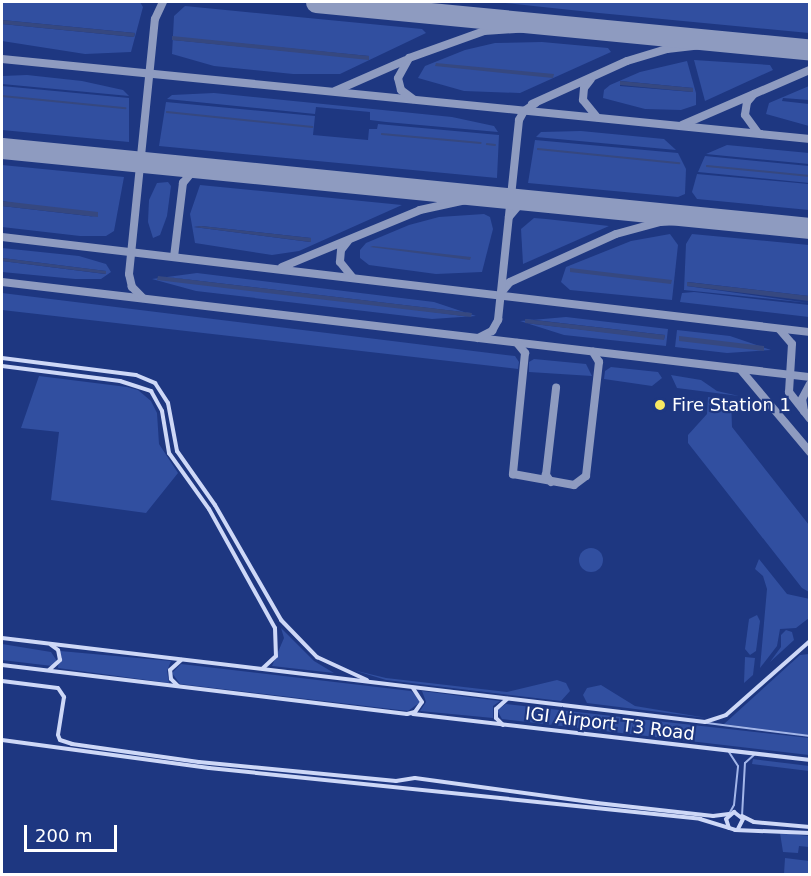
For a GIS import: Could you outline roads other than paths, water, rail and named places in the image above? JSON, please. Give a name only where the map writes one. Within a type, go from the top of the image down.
[{"type":"main road","points":[[2,358],[136,375],[155,383],[168,403],[177,451],[215,505],[281,620],[317,657],[341,671],[380,683]]},
{"type":"main road","points":[[2,366],[120,381],[151,391],[162,411],[169,453],[209,508],[275,628],[274,660],[259,669]]},
{"type":"main road","points":[[2,638],[705,722],[726,715],[809,641]]},
{"type":"main road","points":[[45,670],[53,669],[60,660],[58,650],[48,644]]},
{"type":"main road","points":[[182,687],[173,682],[170,670],[176,662],[184,660]]},
{"type":"main road","points":[[2,665],[182,687]]},
{"type":"main road","points":[[2,681],[58,688],[64,698],[58,735],[67,743],[199,762],[403,780],[416,778],[643,808],[713,816],[729,814],[742,816],[753,822],[810,827]]},
{"type":"main road","name":"IGI Airport T3 Road","points":[[182,687],[810,760]]},
{"type":"main road","points":[[407,714],[418,710],[422,702],[417,690],[410,687]]},
{"type":"main road","points":[[507,726],[499,722],[496,709],[501,701],[510,699]]},
{"type":"main road","points":[[2,740],[195,766],[424,788],[700,819],[737,830],[810,832]]},
{"type":"main road","points":[[403,780],[424,788]]},
{"type":"main road","points":[[729,814],[725,822],[729,829]]},
{"type":"main road","points":[[737,830],[743,824],[742,816]]},
{"type":"street","points":[[705,722],[810,736]]},
{"type":"street","points":[[728,751],[738,766],[734,805],[729,814]]},
{"type":"street","points":[[742,816],[745,763],[756,754]]},
{"type":"waterway","points":[[2,96],[125,108]]},
{"type":"waterway","points":[[167,112],[312,127]]},
{"type":"waterway","points":[[382,134],[481,143]]},
{"type":"waterway","points":[[487,144],[495,145]]},
{"type":"waterway","points":[[538,149],[679,163]]},
{"type":"waterway","points":[[707,166],[810,176]]},
{"type":"place","name":"Fire Station 1","points":[[660,405]]}]
